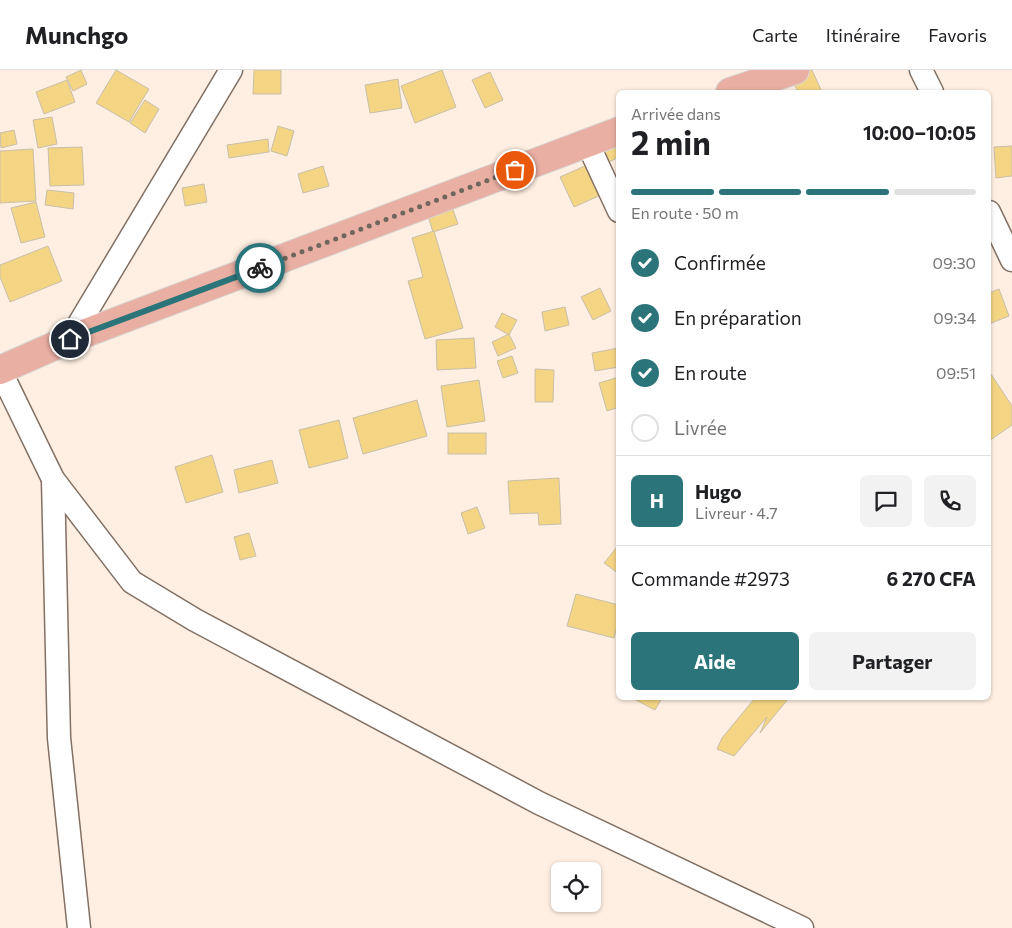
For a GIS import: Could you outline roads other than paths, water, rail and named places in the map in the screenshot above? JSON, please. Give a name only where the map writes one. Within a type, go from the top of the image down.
[{"type":"main road","points":[[736,90],[795,70]]},
{"type":"main road","points":[[0,370],[70,339],[616,132]]},
{"type":"street","points":[[70,339],[231,70]]},
{"type":"street","points":[[921,70],[931,90]]},
{"type":"street","points":[[588,142],[616,204]]},
{"type":"street","points":[[991,216],[1012,260]]},
{"type":"street","points":[[0,370],[53,479],[132,582],[195,620],[539,803],[802,928]]},
{"type":"street","points":[[53,479],[59,738],[79,928]]}]
